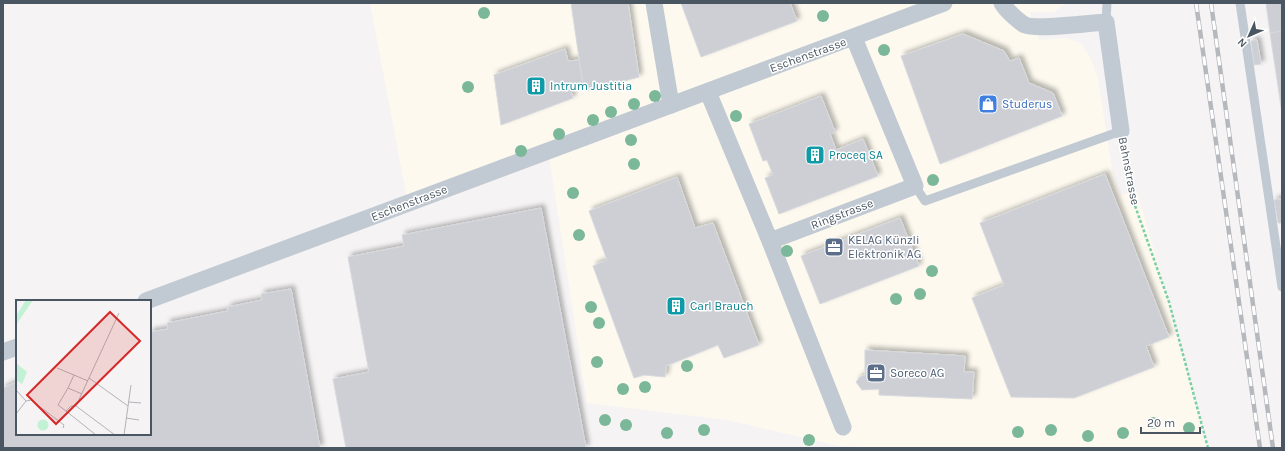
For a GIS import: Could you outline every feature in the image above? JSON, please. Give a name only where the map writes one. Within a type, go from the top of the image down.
[{"type":"street","points":[[654,3],[671,105]]},
{"type":"street","name":"Eschenstrasse","points":[[149,300],[854,38],[944,3]]},
{"type":"street","points":[[1002,3],[1005,8],[1025,25],[1048,26],[1106,22]]},
{"type":"street","name":"Bahnstrasse","points":[[1106,22],[1121,131]]},
{"type":"street","points":[[854,38],[915,186]]},
{"type":"street","points":[[708,92],[770,241],[843,427]]},
{"type":"street","name":"Ringstrasse","points":[[770,241],[915,186]]},
{"type":"street","points":[[3,352],[16,347]]},
{"type":"lane","points":[[1106,22],[1107,3]]},
{"type":"lane","points":[[1240,3],[1282,287]]},
{"type":"lane","points":[[915,186],[925,201],[1121,131]]},
{"type":"path","name":"Bahnstrasse","points":[[1121,131],[1133,200],[1169,302],[1208,448]]},
{"type":"shaded area","points":[[370,3],[1066,3],[1054,12],[1030,12],[1039,40],[1066,38],[1081,43],[1092,61],[1098,79],[1113,174],[1120,195],[1137,192],[1169,302],[1208,448],[887,448],[839,446],[727,420],[587,403],[548,150],[408,204]]},
{"type":"building","points":[[571,3],[628,3],[639,77],[586,91],[583,85]]},
{"type":"building","points":[[681,3],[790,3],[797,21],[701,57]]},
{"type":"building","points":[[1266,3],[1282,3],[1282,31],[1270,33]]},
{"type":"building","points":[[1282,31],[1282,113],[1270,33]]},
{"type":"building","name":"Studerus","points":[[963,34],[1004,51],[1010,61],[1019,58],[1029,83],[1053,93],[1062,116],[940,164],[901,56]]},
{"type":"building","points":[[1257,40],[1261,64],[1254,65],[1251,41]]},
{"type":"building","name":"Intrum Justitia","points":[[565,49],[568,61],[579,60],[583,85],[570,88],[573,98],[501,125],[494,75]]},
{"type":"building","name":"Proceq SA","points":[[821,96],[835,132],[830,134],[836,150],[863,139],[878,176],[779,214],[765,178],[773,175],[767,160],[763,161],[749,124]]},
{"type":"building","points":[[1105,174],[1169,337],[1146,346],[1154,367],[1074,398],[1011,397],[972,298],[1004,285],[980,223]]},
{"type":"building","name":"Carl Brauch","points":[[677,177],[695,228],[713,223],[759,345],[724,358],[718,345],[666,366],[665,377],[644,375],[634,378],[593,266],[607,260],[589,211]]},
{"type":"building","points":[[1281,199],[1282,223],[1278,223],[1274,200]]},
{"type":"building","points":[[541,208],[586,448],[346,448],[333,379],[369,372],[348,257],[404,246],[402,235]]},
{"type":"building","points":[[900,218],[919,266],[820,304],[801,256]]},
{"type":"building","points":[[291,289],[320,448],[3,448],[3,388],[16,382],[16,435],[151,435],[151,332],[168,329],[167,323],[228,311],[228,307],[262,300],[261,294]]},
{"type":"building","points":[[865,350],[965,356],[964,372],[974,372],[972,399],[879,395],[879,389],[862,390],[856,382],[860,377],[865,375]]},
{"type":"railway","points":[[1196,3],[1260,448]]},
{"type":"railway","points":[[1211,3],[1273,448]]},
{"type":"place","name":"Intrum Justitia","points":[[536,86]]},
{"type":"place","name":"Studerus","points":[[988,104]]},
{"type":"place","name":"Proceq SA","points":[[815,155]]},
{"type":"place","name":"KELAG Künzli Elektronik AG","points":[[834,247]]},
{"type":"place","name":"Carl Brauch","points":[[676,306]]},
{"type":"place","name":"Soreco AG","points":[[876,373]]}]
